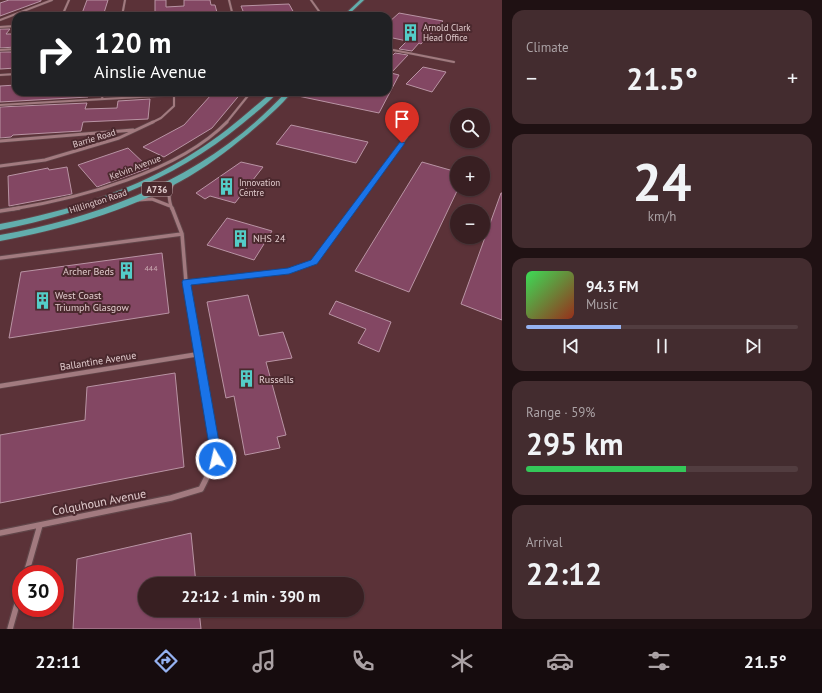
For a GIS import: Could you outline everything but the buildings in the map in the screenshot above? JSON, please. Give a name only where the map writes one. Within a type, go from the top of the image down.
[{"type":"main road","points":[[350,12],[364,2]]},
{"type":"main road","points":[[356,12],[364,2]]},
{"type":"main road","name":"Hillington Road","points":[[0,227],[34,220],[77,208],[116,195],[162,175],[187,161],[216,141],[270,96]]},
{"type":"main road","name":"Hillington Road","points":[[0,238],[62,224],[131,201],[174,182],[203,165],[225,149],[277,106],[286,96]]},
{"type":"street","points":[[21,12],[52,0]]},
{"type":"street","points":[[64,12],[69,0]]},
{"type":"street","points":[[123,12],[125,0]]},
{"type":"street","points":[[228,0],[232,12]]},
{"type":"street","points":[[312,0],[320,12]]},
{"type":"street","points":[[0,20],[12,15]]},
{"type":"street","points":[[0,27],[12,26]]},
{"type":"street","points":[[0,50],[12,49]]},
{"type":"street","points":[[392,50],[454,62]]},
{"type":"street","points":[[0,75],[12,74]]},
{"type":"street","points":[[0,105],[138,96]]},
{"type":"street","name":"Barrie Road","points":[[0,166],[45,160],[119,138],[161,118],[174,106],[174,96]]},
{"type":"street","name":"Kelvin Avenue","points":[[0,211],[35,206],[94,190],[154,169],[192,149],[218,130],[248,96]]},
{"type":"street","points":[[0,141],[136,130]]},
{"type":"street","points":[[186,282],[289,271],[314,262],[406,137]]},
{"type":"street","points":[[174,182],[168,194],[170,206],[182,234],[186,282],[199,354]]},
{"type":"street","points":[[131,201],[152,200],[170,206]]},
{"type":"street","points":[[0,258],[182,234]]},
{"type":"street","name":"Ballantine Avenue","points":[[0,386],[199,354]]},
{"type":"street","name":"Colquhoun Avenue","points":[[0,533],[171,498],[201,489],[216,459],[199,354]]},
{"type":"street","points":[[29,565],[40,524]]},
{"type":"street","points":[[10,629],[13,617]]},
{"type":"shaded area","points":[[0,0],[502,0],[502,629],[0,629]]},
{"type":"place","name":"Arnold Clark Head Office","points":[[410,32]]},
{"type":"place","name":"Innovation Centre","points":[[226,187]]},
{"type":"place","name":"NHS 24","points":[[240,238]]},
{"type":"place","name":"Archer Beds","points":[[127,271]]},
{"type":"place","name":"West Coast Triumph Glasgow","points":[[42,301]]},
{"type":"place","name":"Russells","points":[[246,379]]},
{"type":"route","points":[[216,459],[186,282],[289,271],[314,262],[402,143]]}]
